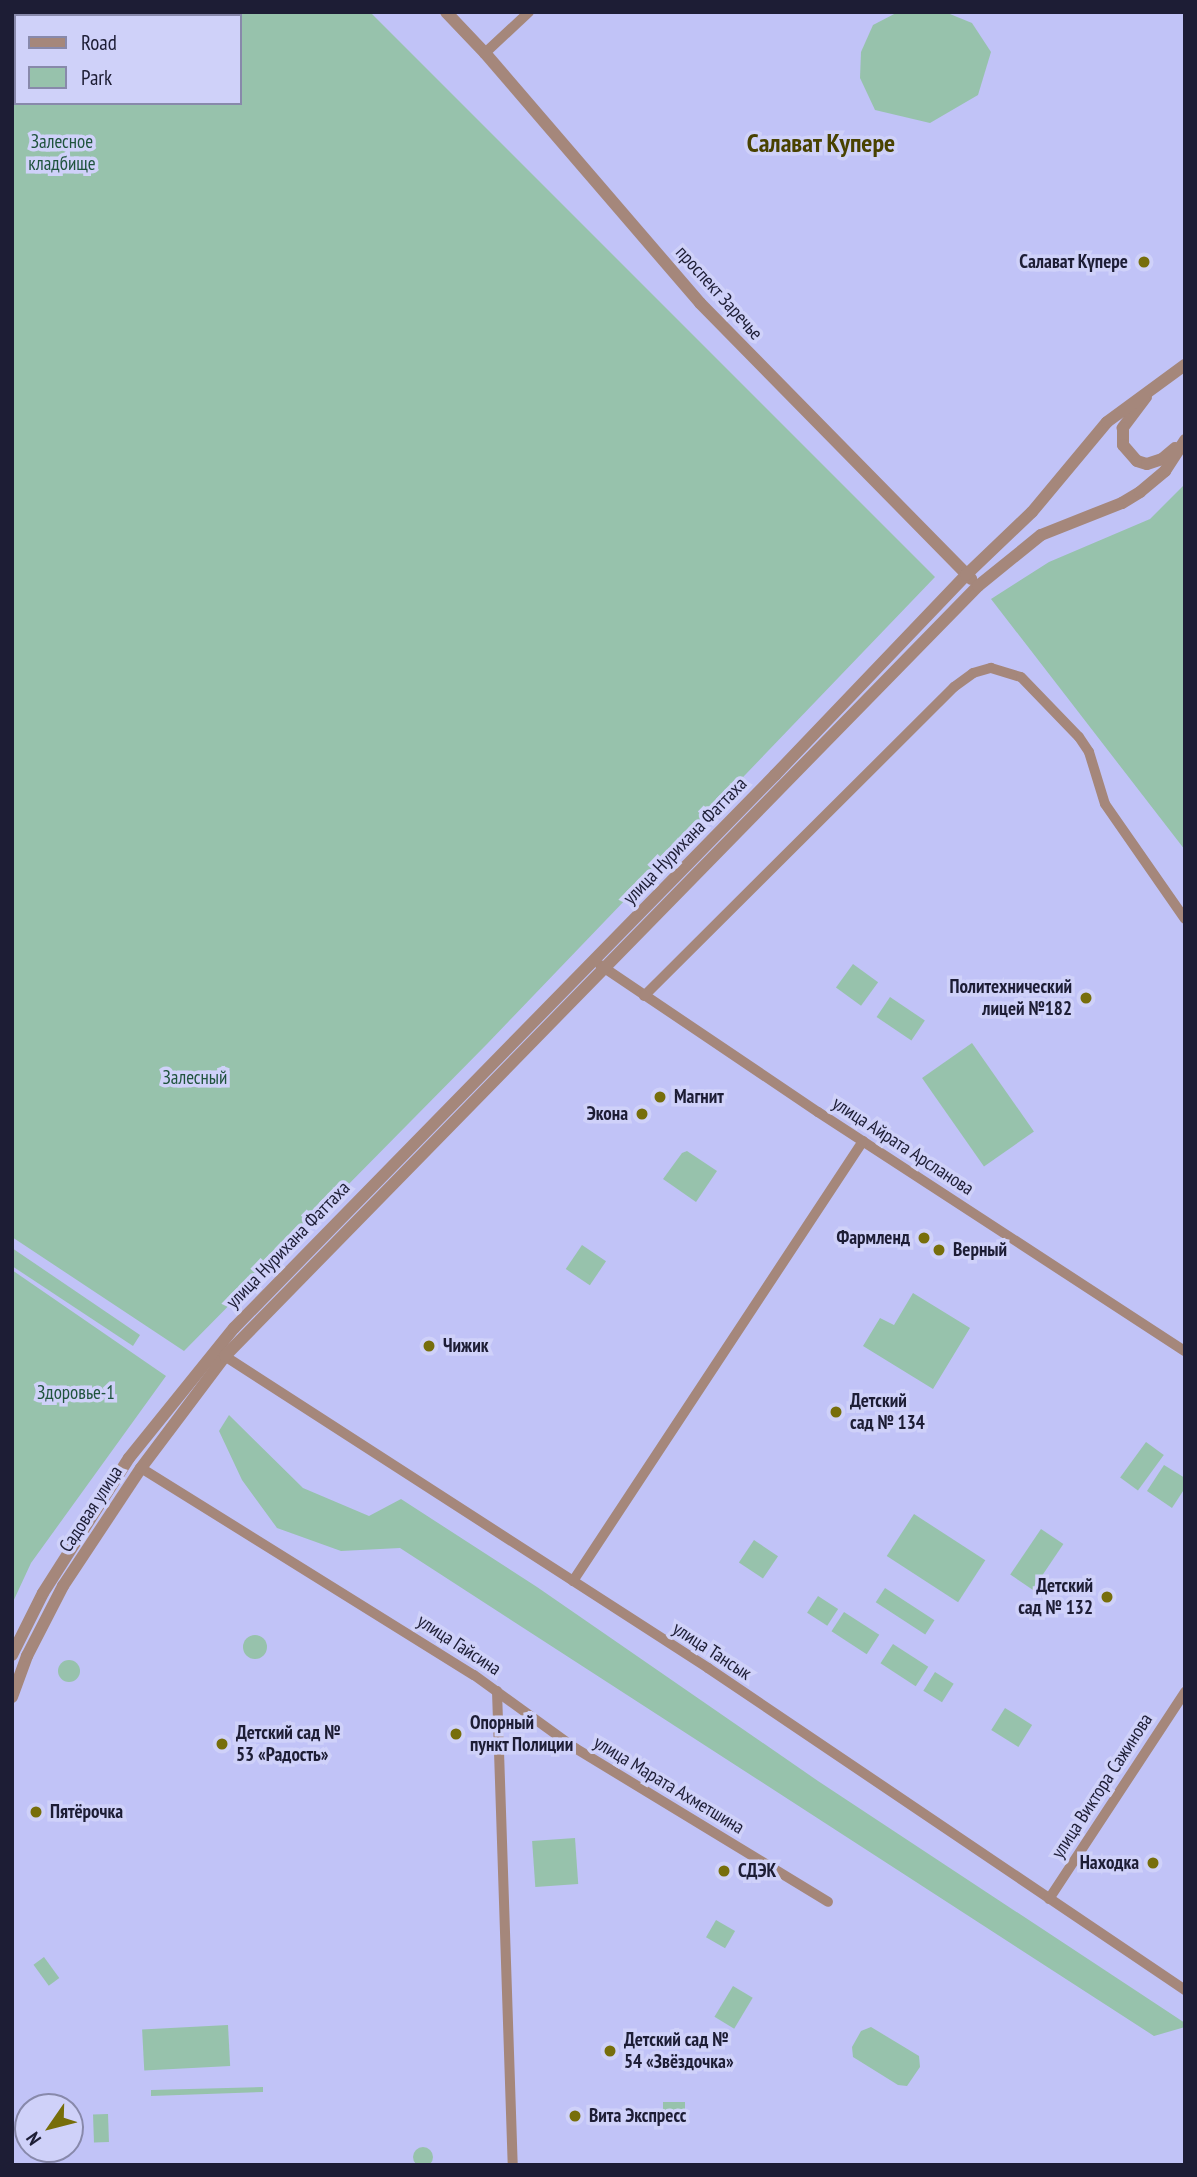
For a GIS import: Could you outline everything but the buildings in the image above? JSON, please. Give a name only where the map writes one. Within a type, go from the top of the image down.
[{"type":"street","name":"проспект Заречье","points":[[446,12],[485,53],[709,312],[978,586]]},
{"type":"street","points":[[485,53],[529,12]]},
{"type":"street","name":"улица Нурихана Фаттаха","points":[[599,964],[966,575],[1053,490],[1107,422],[1185,365]]},
{"type":"street","points":[[1150,390],[1123,428],[1124,445],[1129,453],[1137,461],[1156,463],[1184,441]]},
{"type":"street","name":"улица Нурихана Фаттаха","points":[[220,1353],[599,964],[978,586],[1041,535],[1114,506],[1140,492],[1165,471],[1184,441]]},
{"type":"street","points":[[643,996],[954,687],[973,673],[990,668],[1021,677],[1079,737],[1088,752],[1105,804],[1185,919]]},
{"type":"street","name":"улица Айрата Арсланова","points":[[599,964],[863,1141],[1185,1350]]},
{"type":"street","points":[[573,1581],[863,1141]]},
{"type":"street","name":"Садовая улица","points":[[12,1696],[27,1656],[63,1586],[220,1353]]},
{"type":"street","name":"Садовая улица","points":[[12,1655],[43,1593],[129,1458],[220,1353]]},
{"type":"street","name":"улица Тансык","points":[[220,1353],[573,1581],[1185,1990]]},
{"type":"street","name":"улица Гайсина","points":[[141,1468],[319,1576],[497,1691],[513,2165]]},
{"type":"street","name":"улица Марата Ахметшина","points":[[497,1691],[575,1748],[828,1902]]},
{"type":"street","name":"улица Виктора Сажинова","points":[[1049,1899],[1185,1692]]},
{"type":"green space","points":[[12,12],[370,12],[935,577],[487,1044],[184,1351],[12,1237]]},
{"type":"green space","points":[[898,12],[945,12],[972,23],[991,52],[978,95],[930,123],[875,110],[860,78],[861,52],[873,25]]},
{"type":"green space","points":[[1185,484],[1185,850],[991,599],[1049,562],[1150,519]]},
{"type":"green space","points":[[853,964],[878,982],[861,1006],[836,987]]},
{"type":"green space","points":[[890,997],[925,1020],[911,1040],[877,1017]]},
{"type":"green space","points":[[972,1043],[1034,1131],[984,1166],[922,1078]]},
{"type":"green space","points":[[687,1151],[717,1171],[696,1202],[663,1179],[682,1153]]},
{"type":"green space","points":[[582,1245],[606,1261],[590,1285],[566,1269]]},
{"type":"green space","points":[[12,1248],[140,1335],[133,1346],[12,1266]]},
{"type":"green space","name":"Здоровье-1","points":[[12,1270],[166,1376],[31,1563],[12,1604]]},
{"type":"green space","points":[[913,1293],[970,1328],[933,1389],[863,1346],[880,1318],[894,1325]]},
{"type":"green space","points":[[229,1415],[303,1488],[369,1516],[401,1499],[537,1587],[818,1781],[1185,2023],[1185,2027],[1154,2036],[400,1548],[341,1551],[277,1528],[242,1480],[219,1431]]},
{"type":"green space","points":[[1146,1442],[1164,1455],[1138,1491],[1120,1478]]},
{"type":"green space","points":[[1164,1465],[1185,1478],[1185,1488],[1172,1508],[1147,1491]]},
{"type":"green space","points":[[914,1514],[985,1560],[958,1602],[887,1556]]},
{"type":"green space","points":[[1041,1529],[1063,1544],[1033,1590],[1010,1575]]},
{"type":"green space","points":[[754,1540],[778,1556],[763,1579],[739,1562]]},
{"type":"green space","points":[[885,1588],[934,1620],[925,1634],[876,1602]]},
{"type":"green space","points":[[818,1596],[838,1609],[827,1626],[807,1613]]},
{"type":"green space","points":[[844,1612],[879,1635],[867,1654],[831,1631]]},
{"type":"green space","points":[[255,1635],[264,1638],[267,1647],[264,1656],[255,1659],[246,1656],[243,1647],[246,1638]]},
{"type":"green space","points":[[893,1644],[928,1667],[916,1686],[880,1663]]},
{"type":"green space","points":[[69,1660],[77,1663],[80,1671],[77,1679],[69,1682],[61,1679],[58,1671],[61,1663]]},
{"type":"green space","points":[[935,1672],[954,1684],[942,1702],[923,1691]]},
{"type":"green space","points":[[1005,1708],[1032,1725],[1018,1747],[991,1730]]},
{"type":"green space","points":[[575,1838],[578,1884],[535,1887],[532,1841]]},
{"type":"green space","points":[[716,1920],[735,1931],[725,1948],[706,1937]]},
{"type":"green space","points":[[44,1957],[59,1978],[49,1986],[33,1965]]},
{"type":"green space","points":[[733,1986],[753,1998],[734,2029],[714,2017]]},
{"type":"green space","points":[[228,2025],[230,2066],[144,2070],[142,2030]]},
{"type":"green space","points":[[871,2027],[919,2056],[920,2067],[907,2086],[898,2085],[853,2057],[852,2047],[861,2031]]},
{"type":"green space","points":[[263,2087],[263,2092],[151,2096],[151,2090]]},
{"type":"green space","points":[[663,2102],[685,2102],[685,2120],[663,2120]]},
{"type":"green space","points":[[108,2114],[109,2142],[94,2143],[93,2115]]},
{"type":"green space","points":[[423,2147],[430,2150],[433,2157],[430,2164],[423,2167],[416,2164],[413,2157],[416,2150]]},
{"type":"place","name":"Салават Күпере","points":[[1144,262]]},
{"type":"place","name":"Политехнический лицей №182","points":[[1086,998]]},
{"type":"place","name":"Магнит","points":[[660,1097]]},
{"type":"place","name":"Экона","points":[[642,1114]]},
{"type":"place","name":"Фармленд","points":[[924,1238]]},
{"type":"place","name":"Верный","points":[[939,1250]]},
{"type":"place","name":"Чижик","points":[[429,1346]]},
{"type":"place","name":"Детский сад № 134","points":[[836,1412]]},
{"type":"place","name":"Детский сад № 132","points":[[1107,1597]]},
{"type":"place","name":"Опорный пункт Полиции","points":[[456,1734]]},
{"type":"place","name":"Детский сад № 53 «Радость»","points":[[222,1744]]},
{"type":"place","name":"Пятёрочка","points":[[36,1812]]},
{"type":"place","name":"Находка","points":[[1153,1863]]},
{"type":"place","name":"СДЭК","points":[[724,1871]]},
{"type":"place","name":"Детский сад № 54 «Звёздочка»","points":[[610,2051]]},
{"type":"place","name":"Вита Экспресс","points":[[575,2116]]},
{"type":"district","name":"Салават Купере","points":[[821,143]]},
{"type":"park label","name":"Залесное кладбище","points":[[62,153]]},
{"type":"park label","name":"Залесный","points":[[195,1078]]}]
